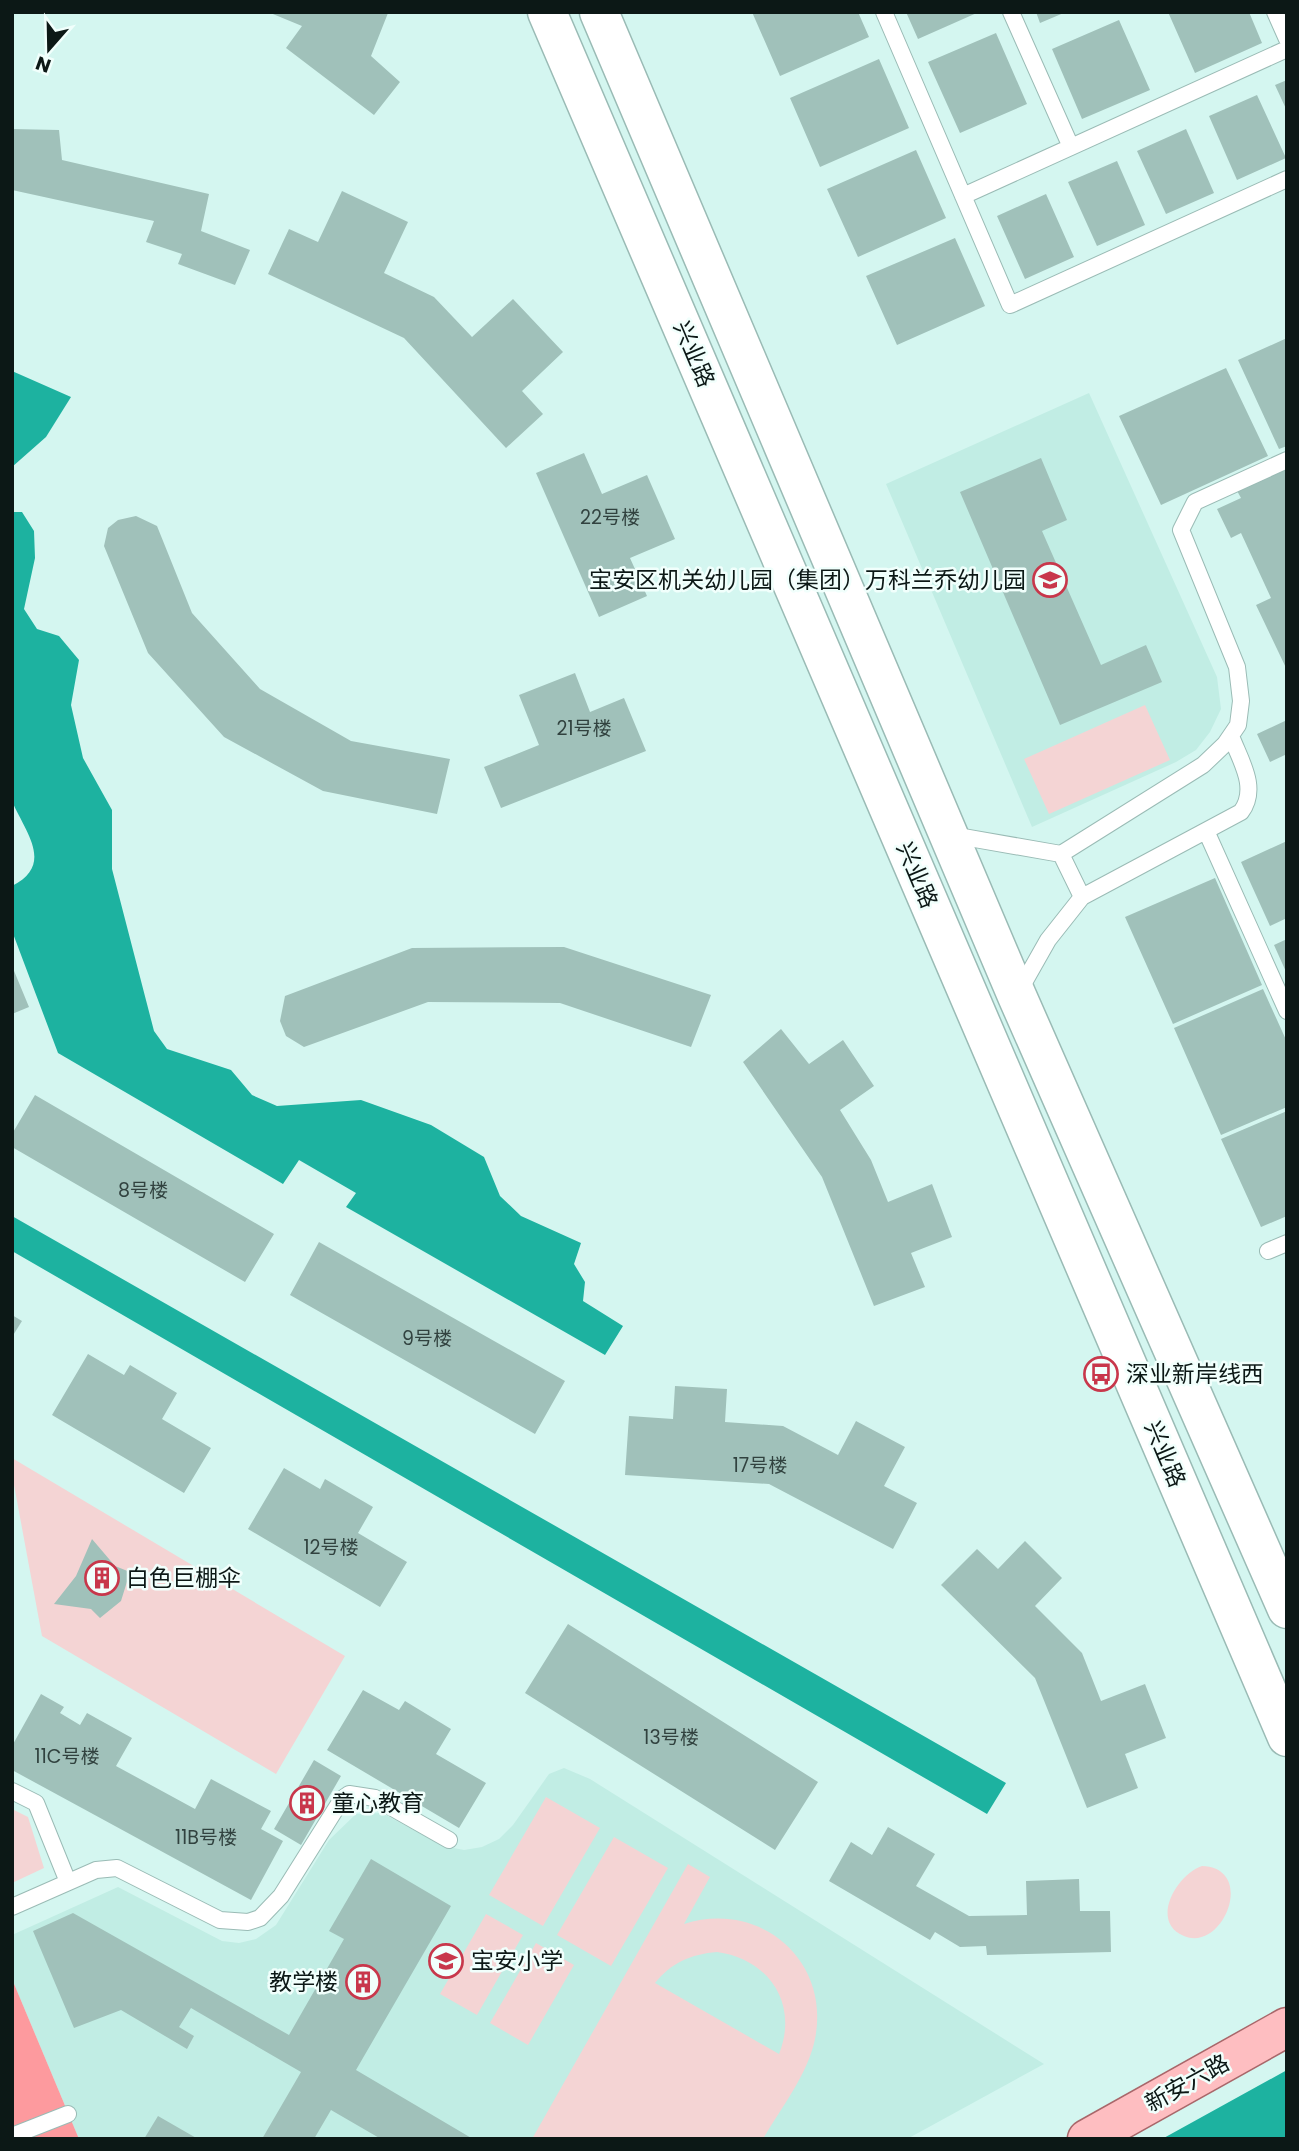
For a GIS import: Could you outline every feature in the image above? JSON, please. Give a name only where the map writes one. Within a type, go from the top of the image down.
[{"type":"main road","name":"兴业路","points":[[547,12],[1287,1737]]},
{"type":"main road","name":"兴业路","points":[[599,12],[1017,996],[1287,1609]]},
{"type":"main road","points":[[999,1067],[1012,1077],[1027,1077],[1038,1068],[1041,1049]]},
{"type":"main road","name":"新安六路","points":[[1087,2139],[1287,2027]]},
{"type":"lane","points":[[884,12],[1010,305],[1287,178]]},
{"type":"lane","points":[[1011,12],[1071,147]]},
{"type":"lane","points":[[1275,12],[1287,39]]},
{"type":"lane","points":[[963,196],[1287,49]]},
{"type":"lane","points":[[948,834],[1061,854],[1202,765],[1231,736],[1238,725],[1241,701],[1237,667],[1181,530],[1195,502],[1287,460]]},
{"type":"lane","points":[[1017,996],[1048,940],[1082,897],[1207,833],[1241,812],[1247,804],[1248,779],[1231,736]]},
{"type":"lane","points":[[1207,833],[1287,1011]]},
{"type":"lane","points":[[1061,854],[1082,897]]},
{"type":"lane","points":[[1268,1251],[1287,1242]]},
{"type":"lane","points":[[12,1791],[36,1802],[68,1882]]},
{"type":"lane","points":[[12,1907],[68,1882],[87,1879],[117,1868],[220,1920],[248,1922],[260,1918],[276,1902],[342,1799],[349,1794],[375,1798],[449,1840]]},
{"type":"lane","points":[[12,2136],[68,2115]]},
{"type":"shaded area","points":[[12,371],[71,397],[46,437],[12,467]]},
{"type":"shaded area","name":"宝安区机关幼儿园（集团）万科兰乔幼儿园","points":[[1089,393],[1217,677],[1221,709],[1210,732],[1196,750],[1176,762],[1032,827],[886,484]]},
{"type":"shaded area","points":[[12,512],[22,512],[34,531],[35,558],[24,609],[37,629],[59,636],[79,660],[71,705],[83,758],[112,810],[112,869],[154,1031],[167,1049],[231,1070],[252,1095],[277,1106],[361,1100],[431,1125],[484,1157],[500,1196],[521,1216],[581,1243],[574,1264],[585,1282],[583,1301],[623,1326],[605,1355],[346,1207],[356,1193],[299,1160],[283,1184],[58,1053],[12,931],[12,886],[25,877],[32,868],[34,858],[29,836],[12,801]]},
{"type":"shaded area","points":[[1145,705],[1170,760],[1049,814],[1024,759]]},
{"type":"shaded area","points":[[12,1216],[1006,1783],[987,1814],[12,1251]]},
{"type":"shaded area","points":[[12,1458],[345,1656],[276,1774],[42,1636],[12,1474]]},
{"type":"shaded area","name":"宝安小学","points":[[564,1768],[590,1779],[1044,2064],[907,2139],[79,2139],[12,1979],[12,1935],[118,1887],[222,1941],[239,1943],[256,1939],[276,1925],[329,1840],[356,1814],[382,1813],[443,1846],[464,1850],[482,1847],[499,1839],[513,1825],[549,1774]]},
{"type":"shaded area","points":[[546,1797],[600,1828],[543,1926],[489,1895]]},
{"type":"shaded area","points":[[12,1809],[28,1817],[44,1868],[12,1883]]},
{"type":"shaded area","points":[[614,1837],[668,1868],[611,1966],[557,1935]]},
{"type":"shaded area","points":[[688,1864],[710,1877],[684,1924],[712,1919],[738,1921],[763,1929],[784,1942],[800,1961],[812,1984],[817,2010],[815,2039],[800,2078],[763,2139],[532,2139]],"holes":[[[717,1952],[735,1956],[765,1974],[782,2002],[784,2036],[779,2054],[655,1983],[668,1970],[690,1957]]]},
{"type":"shaded area","points":[[1202,1866],[1219,1870],[1228,1880],[1231,1894],[1228,1908],[1211,1933],[1198,1938],[1184,1936],[1174,1929],[1169,1920],[1170,1899],[1184,1878]]},
{"type":"shaded area","points":[[486,1914],[523,1935],[477,2015],[440,1994]]},
{"type":"shaded area","points":[[536,1943],[574,1965],[528,2045],[490,2023]]},
{"type":"shaded area","points":[[12,1979],[79,2139],[18,2139],[12,2126]]},
{"type":"shaded area","points":[[1287,2070],[1287,2139],[1162,2139]]},
{"type":"building","points":[[268,12],[388,13],[371,56],[400,82],[374,115],[286,48],[302,26]]},
{"type":"building","points":[[752,12],[858,12],[869,37],[780,76]]},
{"type":"building","points":[[906,12],[979,12],[918,39]]},
{"type":"building","points":[[1036,12],[1066,12],[1040,23]]},
{"type":"building","points":[[1168,12],[1249,12],[1262,43],[1195,73]]},
{"type":"building","points":[[1119,20],[1150,90],[1082,119],[1052,49]]},
{"type":"building","points":[[996,33],[1027,104],[960,133],[928,62]]},
{"type":"building","points":[[879,59],[909,128],[820,167],[790,98]]},
{"type":"building","points":[[1287,80],[1287,111],[1275,85]]},
{"type":"building","points":[[1257,95],[1286,158],[1237,180],[1209,116]]},
{"type":"building","points":[[12,129],[59,130],[62,160],[209,194],[201,231],[250,250],[235,285],[178,264],[182,254],[146,242],[154,221],[12,190]]},
{"type":"building","points":[[1186,129],[1214,193],[1166,214],[1137,151]]},
{"type":"building","points":[[916,150],[946,218],[858,257],[827,189]]},
{"type":"building","points":[[1117,161],[1145,225],[1097,246],[1068,182]]},
{"type":"building","points":[[342,191],[408,222],[384,273],[434,297],[472,337],[513,299],[563,352],[522,391],[543,414],[506,448],[404,338],[268,274],[289,229],[318,242]]},
{"type":"building","points":[[1046,194],[1074,257],[1025,279],[997,216]]},
{"type":"building","points":[[955,238],[985,306],[897,345],[866,276]]},
{"type":"building","points":[[1287,338],[1287,446],[1279,449],[1238,360]]},
{"type":"building","points":[[1226,368],[1268,456],[1161,505],[1119,416]]},
{"type":"building","points":[[584,453],[602,494],[647,475],[675,539],[630,558],[647,596],[599,617],[536,473]]},
{"type":"building","points":[[1041,458],[1067,520],[1042,531],[1101,665],[1146,645],[1162,682],[1060,725],[960,492]]},
{"type":"building","points":[[1287,466],[1287,670],[1256,605],[1271,598],[1241,533],[1231,538],[1217,509],[1241,498],[1236,489]]},
{"type":"building","points":[[136,516],[157,526],[192,613],[260,689],[351,741],[450,759],[437,814],[323,791],[224,737],[148,653],[104,546],[108,528],[118,520]]},
{"type":"building","points":[[575,673],[590,712],[624,698],[646,751],[501,808],[484,767],[539,745],[519,695]]},
{"type":"building","points":[[1287,720],[1287,754],[1270,762],[1257,734]]},
{"type":"building","points":[[1287,841],[1287,918],[1270,926],[1241,862]]},
{"type":"building","points":[[1215,878],[1262,985],[1173,1024],[1125,917]]},
{"type":"building","points":[[1287,939],[1287,974],[1274,945]]},
{"type":"building","points":[[564,947],[711,995],[691,1047],[560,1003],[428,1002],[304,1047],[286,1036],[280,1021],[285,996],[412,948]]},
{"type":"building","points":[[12,966],[29,1007],[12,1014]]},
{"type":"building","points":[[1263,989],[1287,1042],[1287,1107],[1221,1135],[1174,1028]]},
{"type":"building","points":[[781,1029],[809,1064],[843,1040],[874,1086],[840,1110],[871,1160],[888,1202],[932,1184],[952,1237],[911,1253],[925,1287],[874,1306],[822,1177],[743,1062]]},
{"type":"building","points":[[35,1095],[274,1234],[245,1282],[12,1147],[12,1134]]},
{"type":"building","points":[[1287,1111],[1287,1216],[1261,1227],[1221,1139]]},
{"type":"building","points":[[319,1242],[565,1381],[535,1434],[290,1295]]},
{"type":"building","points":[[12,1315],[22,1321],[12,1337]]},
{"type":"building","points":[[88,1354],[124,1375],[130,1365],[177,1393],[162,1419],[211,1448],[184,1493],[52,1415]]},
{"type":"building","points":[[675,1386],[727,1389],[725,1422],[783,1426],[838,1455],[856,1421],[905,1447],[884,1486],[917,1503],[893,1549],[769,1484],[625,1475],[629,1416],[673,1419]]},
{"type":"building","points":[[284,1468],[320,1489],[325,1479],[373,1507],[358,1533],[407,1562],[380,1607],[248,1529]]},
{"type":"building","name":"白色巨棚伞","points":[[92,1539],[115,1566],[130,1572],[121,1601],[100,1618],[91,1609],[54,1604],[76,1576]]},
{"type":"building","points":[[1025,1541],[1062,1578],[1035,1606],[1082,1653],[1101,1701],[1145,1684],[1166,1738],[1125,1754],[1138,1788],[1087,1808],[1035,1678],[941,1585],[977,1549],[998,1569]]},
{"type":"building","points":[[568,1624],[818,1782],[775,1850],[525,1693]]},
{"type":"building","points":[[363,1690],[399,1710],[405,1701],[451,1729],[436,1754],[486,1783],[459,1828],[327,1750]]},
{"type":"building","points":[[41,1694],[64,1707],[60,1713],[80,1725],[87,1713],[132,1738],[116,1766],[195,1809],[211,1779],[271,1811],[261,1829],[283,1841],[251,1900],[12,1770],[12,1746]]},
{"type":"building","name":"童心教育","points":[[314,1760],[341,1776],[301,1845],[274,1829]]},
{"type":"building","points":[[888,1827],[935,1854],[916,1886],[969,1916],[1027,1915],[1026,1881],[1079,1879],[1080,1911],[1110,1911],[1111,1952],[987,1955],[986,1946],[960,1947],[935,1932],[930,1940],[829,1881],[851,1842],[872,1855]]},
{"type":"building","name":"教学楼","points":[[371,1859],[451,1906],[356,2070],[473,2139],[381,2139],[331,2110],[314,2139],[262,2139],[301,2072],[191,2008],[179,2027],[194,2036],[187,2049],[121,2010],[74,2028],[33,1931],[73,1913],[289,2035],[344,1939],[329,1931]]},
{"type":"building","points":[[158,2116],[198,2139],[144,2139]]},
{"type":"place","name":"宝安区机关幼儿园（集团）万科兰乔幼儿园","points":[[1050,580]]},
{"type":"place","name":"深业新岸线西","points":[[1101,1374]]},
{"type":"place","name":"白色巨棚伞","points":[[102,1578]]},
{"type":"place","name":"童心教育","points":[[307,1803]]},
{"type":"place","name":"宝安小学","points":[[446,1961]]},
{"type":"place","name":"教学楼","points":[[363,1982]]}]
